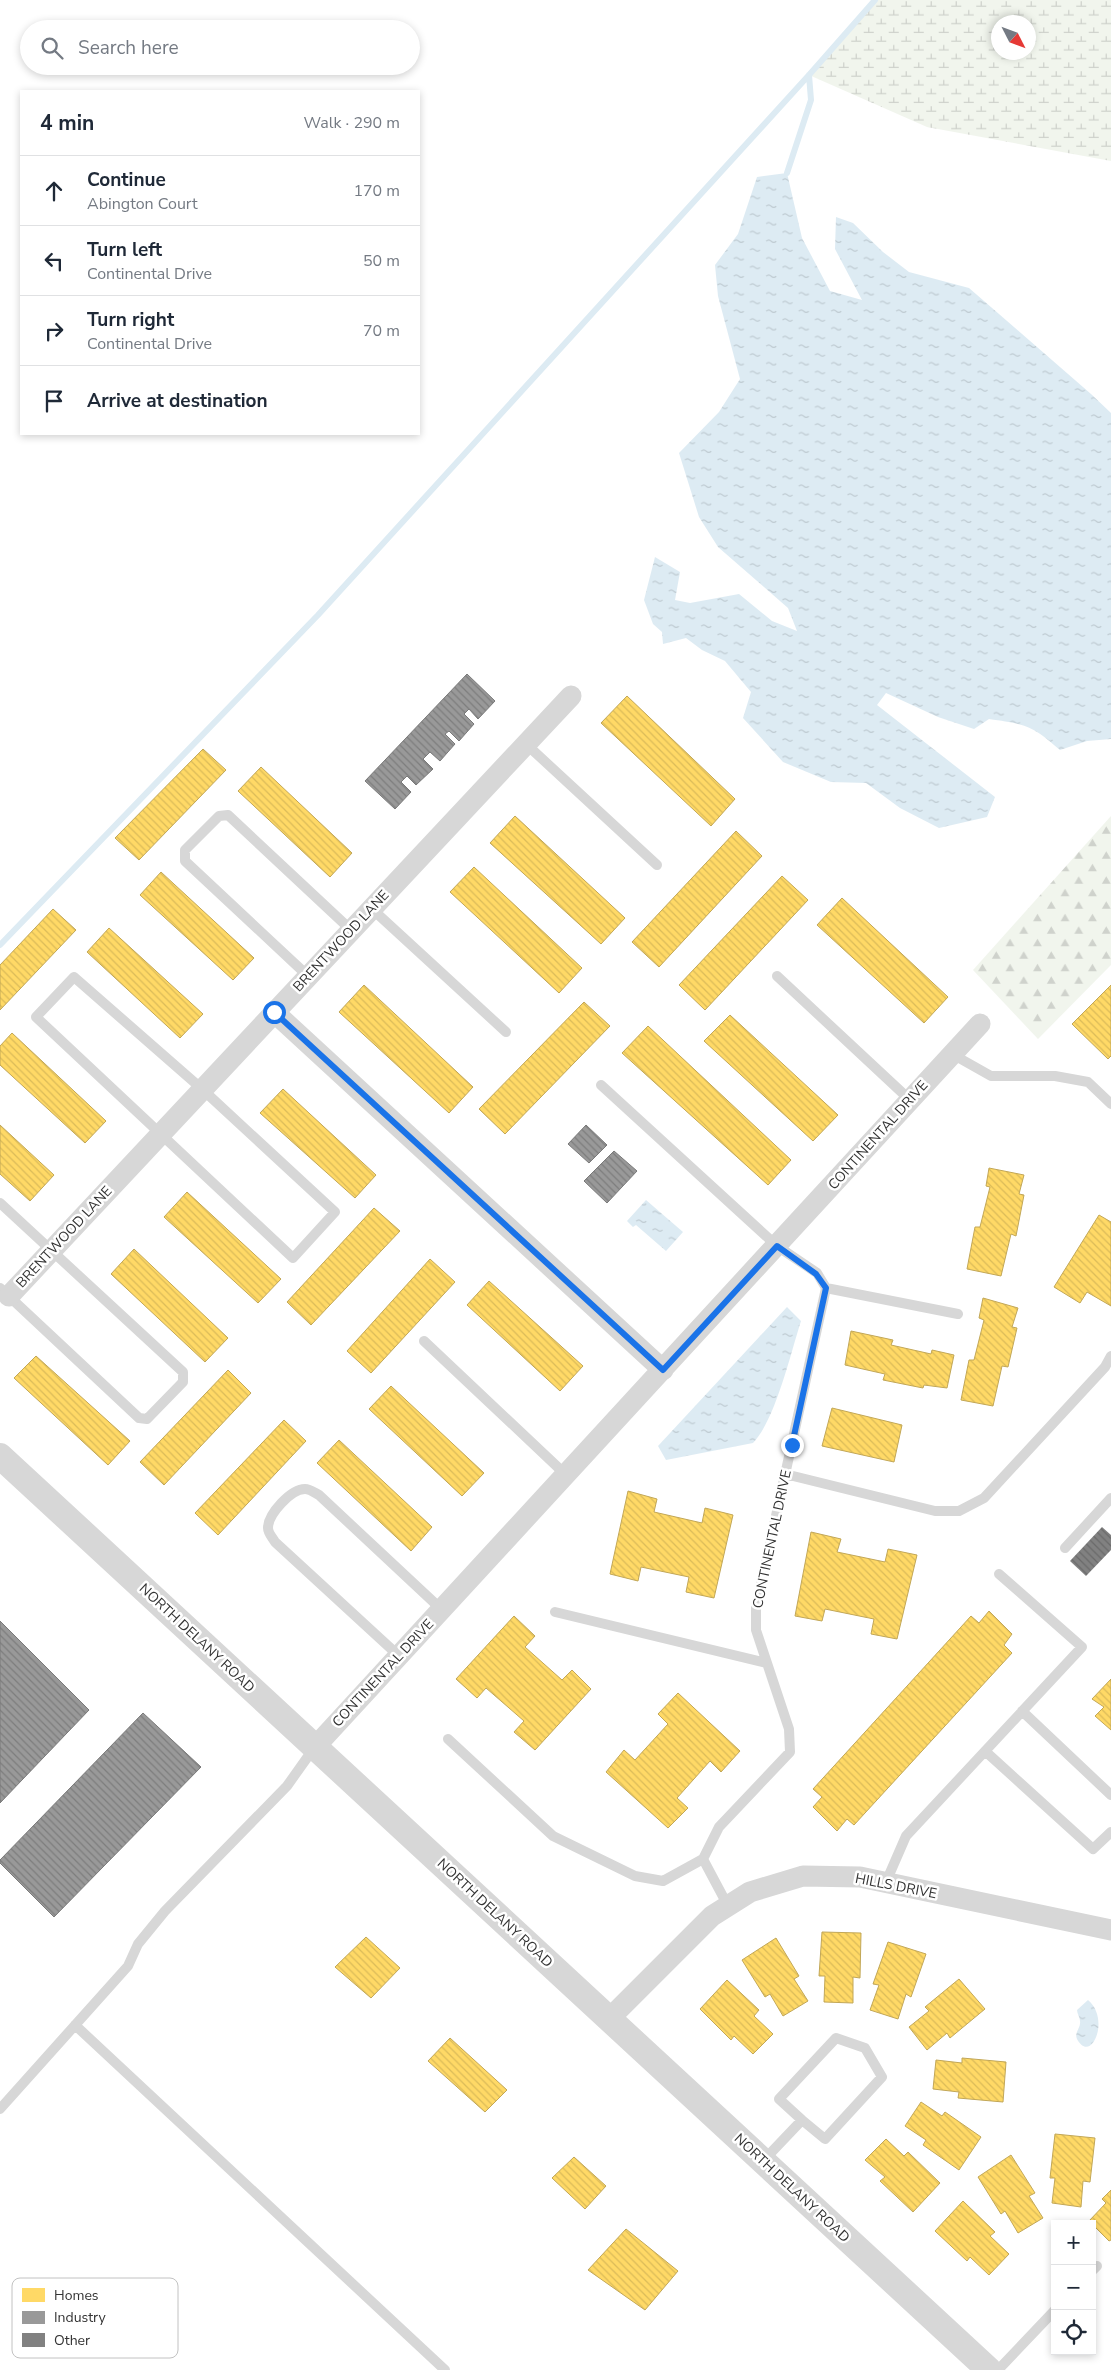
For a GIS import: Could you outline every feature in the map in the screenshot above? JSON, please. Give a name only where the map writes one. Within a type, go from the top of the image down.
[{"type":"street","name":"BRENTWOOD LANE","points":[[5,1292],[52,1250],[571,696]]},
{"type":"street","points":[[274,1012],[663,1370]]},
{"type":"street","name":"CONTINENTAL DRIVE","points":[[315,1747],[980,1024]]},
{"type":"street","name":"NORTH DELANY ROAD","points":[[0,1456],[990,2370]]},
{"type":"street","name":"HILLS DRIVE","points":[[609,2019],[712,1916],[750,1892],[803,1876],[860,1877],[1111,1930]]},
{"type":"lane","points":[[526,744],[658,865]]},
{"type":"lane","points":[[308,976],[185,861],[185,850],[219,816],[228,815],[351,930]]},
{"type":"lane","points":[[371,908],[506,1032]]},
{"type":"lane","points":[[777,976],[910,1100]]},
{"type":"lane","points":[[74,977],[202,1090],[335,1212],[293,1258],[160,1134],[36,1017],[74,977]]},
{"type":"lane","points":[[952,1054],[991,1076],[1055,1076],[1088,1082],[1111,1104]]},
{"type":"lane","points":[[601,1085],[777,1246],[816,1274],[826,1288],[958,1314]]},
{"type":"lane","points":[[0,1203],[183,1372],[183,1382],[147,1419],[139,1418],[5,1292]]},
{"type":"lane","name":"CONTINENTAL DRIVE","points":[[703,1859],[719,1827],[790,1752],[789,1730],[756,1630],[756,1607],[826,1288]]},
{"type":"lane","points":[[424,1341],[566,1474]]},
{"type":"lane","points":[[785,1474],[935,1511],[959,1511],[984,1498],[1105,1367],[1111,1356]]},
{"type":"lane","points":[[399,1656],[275,1542],[268,1530],[269,1522],[289,1496],[306,1489],[319,1495],[441,1609]]},
{"type":"lane","points":[[1065,1548],[1111,1498]]},
{"type":"lane","points":[[886,1882],[906,1836],[1082,1647],[999,1574]]},
{"type":"lane","points":[[555,1612],[767,1663]]},
{"type":"lane","points":[[1022,1711],[1111,1795]]},
{"type":"lane","points":[[448,1739],[553,1836],[635,1876],[663,1882],[703,1859],[728,1906]]},
{"type":"lane","points":[[0,2109],[128,1966],[138,1944],[166,1910],[287,1786],[315,1747]]},
{"type":"lane","points":[[985,1751],[1094,1850],[1111,1832]]},
{"type":"lane","points":[[75,2025],[445,2370]]},
{"type":"lane","points":[[836,2038],[865,2048],[882,2077],[825,2140],[802,2120],[779,2099],[836,2038]]},
{"type":"lane","points":[[763,2161],[802,2120]]},
{"type":"lane","points":[[998,2370],[1051,2314]]},
{"type":"green space","points":[[875,0],[1111,0],[1111,161],[927,127],[809,75]]},
{"type":"green space","points":[[1111,816],[1111,965],[1038,1039],[973,970]]},
{"type":"water","points":[[787,173],[802,238],[830,291],[862,300],[835,249],[836,217],[853,223],[883,252],[909,272],[969,288],[1111,413],[1111,739],[1087,741],[1060,750],[1042,735],[1020,724],[989,719],[974,729],[938,717],[886,693],[877,705],[995,797],[987,817],[939,828],[900,808],[866,783],[831,782],[783,762],[743,718],[751,692],[725,661],[702,650],[686,638],[663,644],[662,632],[653,624],[644,600],[655,557],[680,572],[675,600],[690,603],[739,594],[772,621],[797,631],[788,608],[718,547],[699,517],[679,453],[719,412],[740,379],[718,296],[715,265],[738,234],[757,177]]},
{"type":"water","points":[[646,1200],[683,1232],[666,1251],[636,1225],[633,1227],[627,1221]]},
{"type":"water","points":[[787,1307],[801,1321],[775,1403],[761,1433],[753,1443],[666,1460],[658,1446]]},
{"type":"water","points":[[1088,2000],[1095,2008],[1098,2028],[1093,2043],[1088,2047],[1082,2046],[1076,2037],[1080,2023],[1077,2010]]},
{"type":"building: Homes","points":[[627,696],[735,799],[711,826],[601,723]]},
{"type":"building: Homes","points":[[203,749],[226,770],[139,860],[115,838]]},
{"type":"building: Homes","points":[[261,767],[352,853],[330,877],[238,791]]},
{"type":"building: Homes","points":[[515,816],[625,918],[601,944],[490,843]]},
{"type":"building: Homes","points":[[736,831],[762,856],[659,967],[632,942]]},
{"type":"building: Homes","points":[[474,867],[582,968],[559,993],[450,892]]},
{"type":"building: Homes","points":[[161,872],[254,958],[233,980],[140,895]]},
{"type":"building: Homes","points":[[782,876],[808,900],[705,1010],[679,985]]},
{"type":"building: Homes","points":[[842,898],[948,997],[924,1023],[817,925]]},
{"type":"building: Homes","points":[[53,909],[76,930],[0,1010],[0,965]]},
{"type":"building: Homes","points":[[109,928],[203,1014],[180,1038],[87,952]]},
{"type":"building: Homes","points":[[364,985],[473,1087],[449,1113],[339,1012]]},
{"type":"building: Homes","points":[[1111,985],[1111,1056],[1108,1059],[1072,1024]]},
{"type":"building: Homes","points":[[584,1002],[610,1026],[505,1134],[479,1109]]},
{"type":"building: Homes","points":[[730,1015],[838,1115],[813,1141],[704,1041]]},
{"type":"building: Homes","points":[[648,1026],[791,1160],[768,1185],[622,1053]]},
{"type":"building: Homes","points":[[12,1033],[106,1121],[85,1143],[0,1065],[0,1046]]},
{"type":"building: Homes","points":[[283,1089],[376,1175],[355,1198],[260,1113]]},
{"type":"building: Homes","points":[[0,1125],[54,1175],[30,1201],[0,1174]]},
{"type":"building: Homes","points":[[989,1168],[1024,1175],[1019,1194],[1024,1195],[1016,1236],[1011,1234],[1001,1276],[967,1269],[975,1227],[980,1227],[990,1187],[986,1186]]},
{"type":"building: Homes","points":[[187,1192],[281,1279],[258,1303],[164,1217]]},
{"type":"building: Homes","points":[[374,1208],[400,1231],[311,1325],[287,1302]]},
{"type":"building: Homes","points":[[1099,1215],[1111,1222],[1111,1306],[1087,1292],[1080,1303],[1054,1287]]},
{"type":"building: Homes","points":[[134,1249],[228,1338],[205,1362],[111,1274]]},
{"type":"building: Homes","points":[[430,1259],[455,1282],[371,1373],[347,1351]]},
{"type":"building: Homes","points":[[489,1281],[583,1366],[560,1391],[467,1305]]},
{"type":"building: Homes","points":[[983,1298],[1018,1308],[1012,1327],[1017,1328],[1008,1367],[1002,1366],[993,1406],[961,1400],[969,1360],[974,1360],[984,1320],[979,1318]]},
{"type":"building: Homes","points":[[851,1331],[893,1340],[891,1345],[931,1354],[932,1350],[954,1355],[947,1388],[924,1385],[923,1388],[883,1380],[885,1374],[845,1365]]},
{"type":"building: Homes","points":[[36,1356],[130,1441],[108,1465],[14,1378]]},
{"type":"building: Homes","points":[[228,1370],[251,1393],[164,1485],[140,1462]]},
{"type":"building: Homes","points":[[391,1386],[484,1473],[462,1496],[369,1409]]},
{"type":"building: Homes","points":[[832,1408],[902,1425],[894,1462],[822,1446]]},
{"type":"building: Homes","points":[[284,1420],[306,1441],[218,1535],[195,1513]]},
{"type":"building: Homes","points":[[339,1440],[432,1527],[411,1551],[317,1463]]},
{"type":"building: Homes","points":[[628,1491],[657,1499],[654,1512],[702,1523],[705,1508],[733,1515],[714,1598],[686,1592],[689,1577],[641,1567],[638,1581],[610,1574]]},
{"type":"building: Homes","points":[[811,1532],[841,1539],[837,1552],[885,1562],[888,1549],[917,1555],[897,1639],[871,1634],[874,1619],[825,1609],[822,1621],[795,1616]]},
{"type":"building: Homes","points":[[989,1611],[1012,1634],[1004,1645],[1012,1653],[854,1825],[847,1819],[837,1831],[813,1807],[822,1797],[813,1789],[971,1616],[979,1623]]},
{"type":"building: Homes","points":[[514,1616],[535,1636],[525,1647],[562,1680],[572,1670],[591,1689],[535,1750],[514,1732],[524,1721],[486,1688],[477,1698],[456,1679]]},
{"type":"building: Homes","points":[[1111,1679],[1111,1730],[1095,1716],[1104,1707],[1092,1699]]},
{"type":"building: Homes","points":[[678,1693],[740,1751],[721,1772],[710,1761],[677,1798],[688,1808],[668,1828],[606,1772],[624,1750],[635,1760],[668,1724],[658,1714]]},
{"type":"building: Homes","points":[[822,1932],[861,1933],[860,1978],[853,1977],[853,2003],[824,2002],[825,1976],[819,1976]]},
{"type":"building: Homes","points":[[366,1937],[400,1968],[371,1998],[335,1967]]},
{"type":"building: Homes","points":[[776,1938],[799,1976],[794,1979],[808,2001],[783,2016],[770,1994],[765,1997],[742,1960]]},
{"type":"building: Homes","points":[[888,1942],[926,1954],[911,1997],[906,1994],[898,2019],[870,2010],[879,1985],[873,1984]]},
{"type":"building: Homes","points":[[959,1979],[985,2009],[950,2038],[947,2033],[927,2050],[909,2027],[929,2011],[925,2007]]},
{"type":"building: Homes","points":[[727,1980],[759,2010],[754,2016],[773,2034],[753,2054],[734,2036],[731,2040],[700,2009]]},
{"type":"building: Homes","points":[[450,2038],[507,2090],[485,2112],[428,2061]]},
{"type":"building: Homes","points":[[962,2058],[1006,2062],[1003,2102],[958,2098],[959,2092],[933,2089],[936,2060],[962,2063]]},
{"type":"building: Homes","points":[[921,2102],[942,2116],[945,2112],[981,2137],[959,2170],[923,2145],[926,2140],[905,2126]]},
{"type":"building: Homes","points":[[1055,2134],[1095,2138],[1090,2182],[1083,2181],[1081,2207],[1052,2203],[1055,2178],[1050,2178]]},
{"type":"building: Homes","points":[[886,2139],[904,2156],[908,2152],[940,2183],[913,2212],[880,2181],[885,2177],[865,2160]]},
{"type":"building: Homes","points":[[1011,2155],[1035,2193],[1029,2196],[1043,2218],[1018,2233],[1005,2211],[1001,2214],[978,2177]]},
{"type":"building: Homes","points":[[574,2157],[606,2186],[585,2209],[552,2178]]},
{"type":"building: Homes","points":[[1111,2190],[1111,2240],[1109,2241],[1096,2228],[1096,2220],[1090,2220],[1106,2203],[1102,2199]]},
{"type":"building: Homes","points":[[963,2201],[995,2232],[990,2236],[1009,2254],[989,2275],[970,2257],[967,2261],[935,2231]]},
{"type":"building: Homes","points":[[626,2229],[678,2271],[645,2310],[588,2270]]},
{"type":"building: Industry","points":[[467,674],[495,701],[478,719],[469,709],[464,714],[474,724],[459,741],[449,731],[445,734],[455,744],[440,761],[430,752],[423,759],[433,769],[416,785],[407,776],[401,782],[411,792],[395,809],[365,781]]},
{"type":"building: Industry","points":[[586,1125],[607,1145],[589,1163],[568,1144]]},
{"type":"building: Industry","points":[[614,1151],[637,1171],[607,1203],[584,1181]]},
{"type":"building: Industry","points":[[0,1621],[89,1710],[0,1803]]},
{"type":"building: Industry","points":[[143,1713],[201,1767],[54,1917],[0,1863],[0,1860]]},
{"type":"building: Other","points":[[1102,1527],[1111,1535],[1111,1550],[1086,1576],[1070,1561]]},
{"type":"waterway","points":[[0,945],[318,615],[875,0]]},
{"type":"waterway","points":[[787,173],[811,100],[809,75]]},
{"type":"route","points":[[274,1012],[663,1370],[777,1246],[816,1274],[826,1288],[792,1445]]}]
